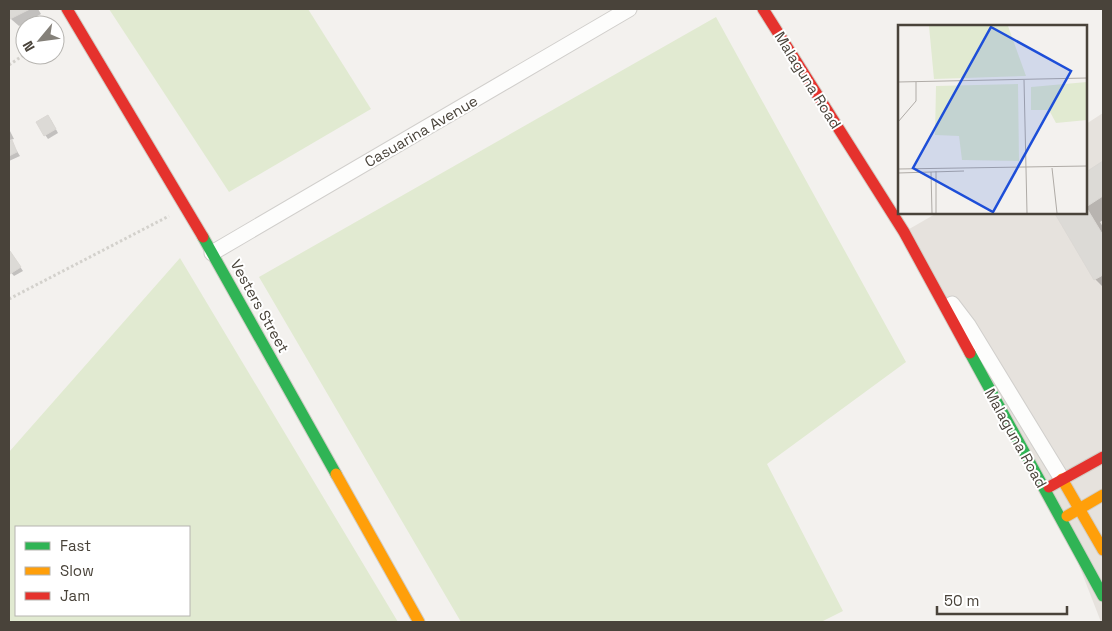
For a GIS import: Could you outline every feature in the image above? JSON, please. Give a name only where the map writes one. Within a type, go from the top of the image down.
[{"type":"street","name":"Vesters Street","points":[[67,9],[212,253],[419,622]]},
{"type":"street","name":"Casuarina Avenue","points":[[212,253],[629,9]]},
{"type":"street","name":"Malaguna Road","points":[[763,9],[904,232],[1103,596]]},
{"type":"street","name":"Malaguna Road","points":[[930,281],[953,305],[968,325],[1103,550]]},
{"type":"street","points":[[1045,489],[1103,457]]},
{"type":"street","points":[[1061,519],[1103,495]]},
{"type":"path","points":[[9,299],[185,207]]},
{"type":"shaded area","points":[[1103,113],[1103,622],[1101,622],[1061,519],[904,232],[935,214],[1087,214],[1087,123]]},
{"type":"green space","points":[[109,9],[308,9],[371,109],[229,192]]},
{"type":"green space","points":[[716,17],[906,362],[767,464],[843,611],[821,622],[461,622],[259,277]]},
{"type":"green space","points":[[180,258],[398,622],[9,622],[9,452]]},
{"type":"building","points":[[9,9],[30,9],[15,15],[10,19]]},
{"type":"building","points":[[48,115],[56,129],[44,136],[36,122]]},
{"type":"building","points":[[12,140],[17,152],[9,156],[9,142]]},
{"type":"building","points":[[1103,161],[1103,196],[1087,206],[1087,171]]},
{"type":"building","points":[[1087,209],[1103,235],[1103,275],[1094,280],[1055,214],[1087,214]]},
{"type":"building","points":[[9,252],[21,267],[10,274]]},
{"type":"traffic: fast","points":[[203,237],[336,474]]},
{"type":"traffic: fast","points":[[970,353],[1103,596]]},
{"type":"traffic: slow","points":[[336,474],[419,622]]},
{"type":"traffic: slow","points":[[1062,479],[1103,550]]},
{"type":"traffic: slow","points":[[1067,516],[1103,495]]},
{"type":"traffic: jam","points":[[67,9],[203,237]]},
{"type":"traffic: jam","points":[[763,9],[904,232],[970,353]]},
{"type":"traffic: jam","points":[[1049,487],[1103,457]]}]
